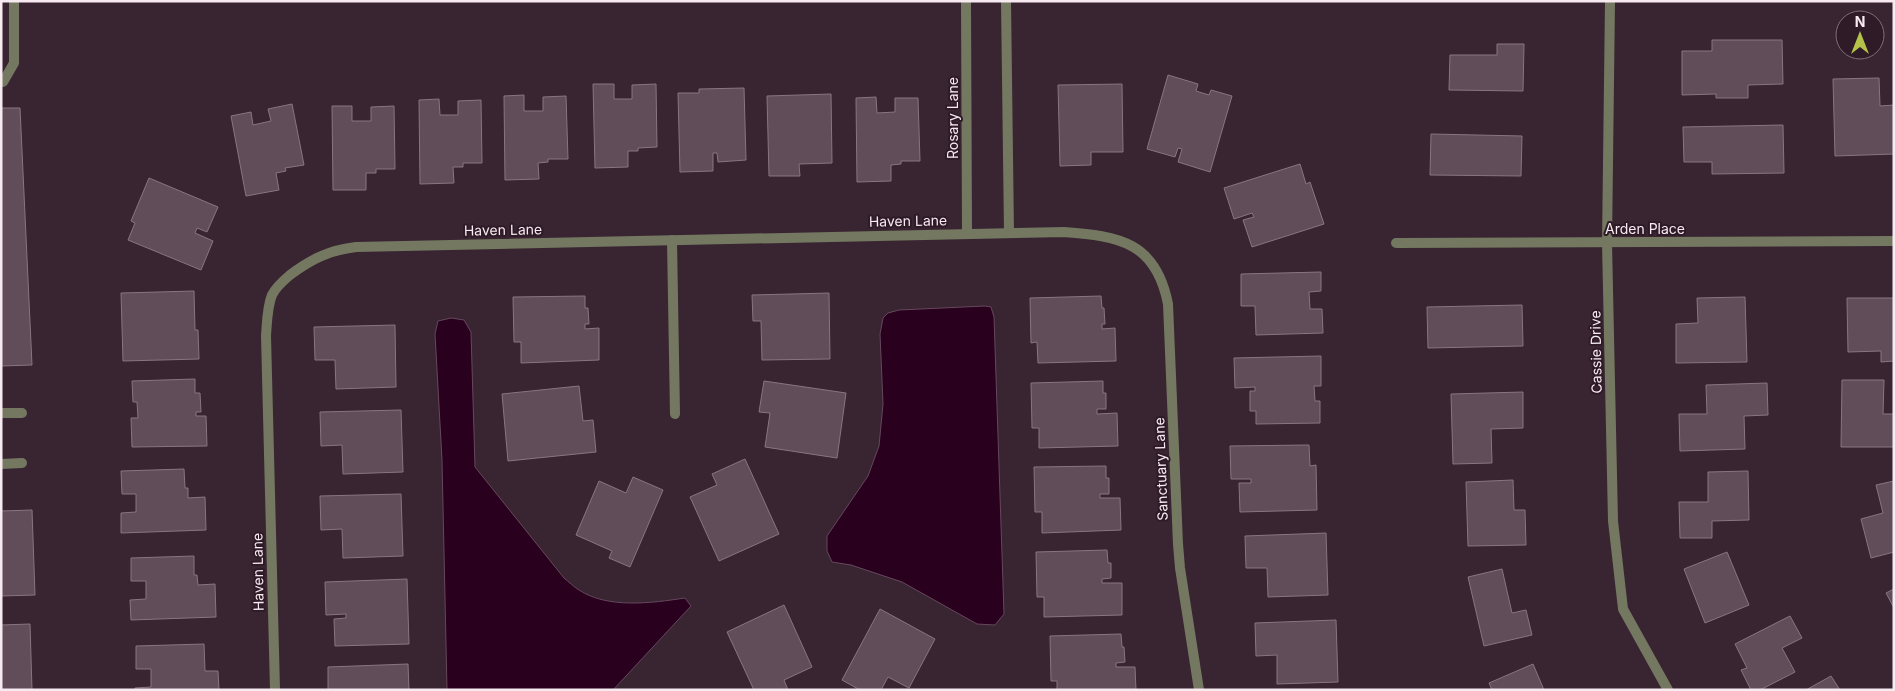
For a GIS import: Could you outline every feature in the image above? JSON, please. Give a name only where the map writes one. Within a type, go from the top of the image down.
[{"type":"street","points":[[1,82],[4,82],[14,63],[14,1]]},
{"type":"street","name":"Rosary Lane","points":[[966,1],[967,234]]},
{"type":"street","points":[[1006,1],[1009,233]]},
{"type":"street","name":"Cassie Drive","points":[[1610,1],[1607,243],[1613,521],[1622,609],[1668,690]]},
{"type":"street","name":"Haven Lane","points":[[274,690],[267,316],[272,294],[281,282],[307,262],[324,254],[348,248],[1064,232],[1110,237],[1128,244],[1143,254]]},
{"type":"street","points":[[672,240],[675,414]]},
{"type":"street","name":"Arden Place","points":[[1396,243],[1894,241]]},
{"type":"street","name":"Sanctuary Lane","points":[[1143,254],[1157,268],[1165,286],[1168,304],[1178,552],[1199,690]]},
{"type":"street","points":[[1,413],[22,413]]},
{"type":"street","points":[[1,464],[22,463]]},
{"type":"shaded area","points":[[991,307],[994,317],[1004,614],[995,625],[977,624],[902,582],[851,565],[832,562],[827,551],[827,536],[868,476],[879,446],[883,404],[880,334],[883,318],[888,313],[899,310]]},
{"type":"shaded area","points":[[451,318],[464,320],[471,332],[475,467],[564,578],[579,590],[603,600],[645,603],[685,598],[691,606],[613,690],[447,690],[442,460],[435,334],[438,321]]},
{"type":"building","points":[[1712,40],[1782,40],[1783,84],[1748,85],[1748,98],[1716,98],[1716,94],[1682,95],[1682,51],[1712,51]]},
{"type":"building","points":[[1497,44],[1524,44],[1523,91],[1449,90],[1450,55],[1497,55]]},
{"type":"building","points":[[1168,75],[1198,84],[1196,91],[1209,95],[1211,90],[1232,96],[1210,172],[1178,162],[1182,149],[1178,148],[1175,157],[1147,149]]},
{"type":"building","points":[[1879,78],[1880,106],[1894,105],[1894,154],[1835,156],[1833,79]]},
{"type":"building","points":[[593,84],[614,84],[614,99],[632,99],[632,85],[656,84],[657,147],[638,148],[638,151],[628,151],[628,167],[595,168]]},
{"type":"building","points":[[1122,84],[1123,152],[1091,152],[1091,165],[1060,166],[1058,85]]},
{"type":"building","points":[[744,88],[746,160],[718,162],[717,153],[713,153],[713,171],[680,172],[678,93],[699,93],[699,89]]},
{"type":"building","points":[[831,94],[832,163],[799,164],[800,176],[769,176],[767,96]]},
{"type":"building","points":[[524,95],[524,111],[543,111],[543,97],[566,96],[568,159],[548,159],[548,162],[538,163],[539,179],[505,180],[504,96]]},
{"type":"building","points":[[876,97],[877,113],[895,112],[895,98],[918,98],[920,161],[901,161],[901,164],[891,165],[891,181],[857,182],[856,98]]},
{"type":"building","points":[[439,99],[440,115],[458,115],[458,101],[481,100],[482,163],[463,163],[463,167],[453,167],[454,183],[420,184],[419,100]]},
{"type":"building","points":[[292,104],[304,165],[285,168],[286,171],[276,173],[279,190],[246,196],[231,116],[251,112],[253,125],[271,121],[268,109]]},
{"type":"building","points":[[332,106],[352,106],[352,121],[371,121],[371,107],[394,106],[395,169],[376,169],[376,173],[366,173],[366,190],[333,190]]},
{"type":"building","points":[[1,108],[20,108],[32,365],[1,366]]},
{"type":"building","points":[[1783,125],[1784,173],[1712,174],[1712,162],[1684,162],[1683,127]]},
{"type":"building","points":[[1431,134],[1522,136],[1521,176],[1430,175]]},
{"type":"building","points":[[1300,164],[1306,184],[1310,182],[1324,224],[1252,247],[1243,220],[1254,217],[1252,213],[1234,219],[1224,188]]},
{"type":"building","points":[[149,178],[218,207],[207,232],[197,228],[195,233],[213,241],[201,270],[128,240],[135,223],[131,221]]},
{"type":"building","points":[[1321,272],[1321,291],[1309,292],[1310,309],[1322,309],[1323,333],[1256,335],[1255,306],[1241,306],[1241,274]]},
{"type":"building","points":[[194,291],[195,330],[198,330],[199,359],[123,361],[121,293]]},
{"type":"building","points":[[829,293],[830,359],[762,360],[761,321],[753,321],[752,295]]},
{"type":"building","points":[[585,296],[585,308],[588,308],[589,324],[585,324],[585,329],[599,328],[599,360],[521,363],[521,342],[514,342],[513,297]]},
{"type":"building","points":[[1101,296],[1105,324],[1102,324],[1102,329],[1115,328],[1116,361],[1038,363],[1037,342],[1031,343],[1030,298]]},
{"type":"building","points":[[1745,297],[1747,362],[1676,363],[1676,324],[1698,323],[1697,298]]},
{"type":"building","points":[[1847,298],[1894,298],[1894,361],[1881,362],[1881,351],[1848,352]]},
{"type":"building","points":[[1522,305],[1523,346],[1428,348],[1427,307]]},
{"type":"building","points":[[395,325],[396,387],[336,389],[335,360],[315,360],[314,327]]},
{"type":"building","points":[[1321,356],[1321,386],[1314,386],[1315,401],[1320,401],[1320,423],[1256,424],[1256,411],[1250,411],[1250,391],[1255,391],[1255,387],[1235,388],[1234,358]]},
{"type":"building","points":[[195,379],[195,393],[200,393],[201,412],[196,412],[196,416],[206,416],[207,446],[132,447],[131,418],[138,418],[137,402],[133,402],[132,381]]},
{"type":"building","points":[[1842,380],[1884,380],[1883,414],[1894,414],[1894,447],[1841,447]]},
{"type":"building","points":[[764,381],[846,393],[837,458],[765,447],[770,413],[759,412]]},
{"type":"building","points":[[1103,381],[1103,393],[1106,393],[1106,409],[1097,409],[1097,414],[1117,413],[1118,446],[1039,448],[1039,428],[1032,428],[1031,383]]},
{"type":"building","points":[[1767,383],[1768,415],[1744,416],[1745,449],[1680,451],[1679,414],[1707,414],[1706,385]]},
{"type":"building","points":[[579,386],[583,421],[593,420],[596,452],[508,461],[502,394]]},
{"type":"building","points":[[1523,392],[1523,428],[1491,429],[1492,463],[1453,464],[1451,394]]},
{"type":"building","points":[[401,410],[403,472],[343,474],[342,445],[321,446],[320,412]]},
{"type":"building","points":[[1309,445],[1310,466],[1316,465],[1317,510],[1240,512],[1239,483],[1251,483],[1251,479],[1231,479],[1230,446]]},
{"type":"building","points":[[745,459],[779,534],[719,561],[690,497],[717,485],[712,474]]},
{"type":"building","points":[[1106,466],[1106,478],[1109,478],[1109,494],[1100,494],[1100,498],[1120,498],[1121,530],[1042,533],[1042,512],[1035,512],[1034,467]]},
{"type":"building","points":[[184,469],[185,488],[188,488],[188,498],[205,497],[206,530],[121,533],[121,513],[136,512],[136,494],[122,494],[121,471]]},
{"type":"building","points":[[1748,471],[1749,520],[1712,521],[1712,538],[1680,538],[1679,502],[1708,502],[1708,472]]},
{"type":"building","points":[[633,477],[663,490],[630,567],[609,558],[612,551],[576,535],[599,481],[626,493]]},
{"type":"building","points":[[1513,480],[1514,510],[1525,510],[1526,545],[1468,546],[1466,482]]},
{"type":"building","points":[[1894,481],[1894,552],[1871,558],[1861,519],[1883,513],[1876,485]]},
{"type":"building","points":[[401,494],[403,556],[343,558],[342,529],[321,530],[320,496]]},
{"type":"building","points":[[32,510],[35,595],[1,596],[1,511]]},
{"type":"building","points":[[1326,533],[1328,595],[1268,597],[1267,568],[1246,568],[1245,536]]},
{"type":"building","points":[[1107,550],[1108,563],[1111,563],[1111,578],[1102,579],[1102,583],[1122,583],[1122,615],[1044,617],[1044,597],[1037,597],[1036,552]]},
{"type":"building","points":[[1727,552],[1749,605],[1705,623],[1684,569]]},
{"type":"building","points":[[194,556],[194,575],[197,575],[198,585],[215,584],[216,617],[131,620],[130,600],[146,599],[146,581],[131,581],[131,558]]},
{"type":"building","points":[[1502,569],[1512,613],[1526,610],[1532,635],[1484,646],[1468,577]]},
{"type":"building","points":[[407,579],[409,644],[335,646],[334,619],[346,618],[346,614],[326,615],[325,582]]},
{"type":"building","points":[[1894,589],[1894,608],[1886,593]]},
{"type":"building","points":[[784,605],[812,667],[784,680],[788,690],[754,690],[727,632]]},
{"type":"building","points":[[880,609],[935,639],[909,688],[888,677],[881,690],[860,690],[842,680]]},
{"type":"building","points":[[1790,616],[1802,638],[1782,648],[1795,672],[1760,690],[1751,690],[1741,670],[1747,668],[1735,644]]},
{"type":"building","points":[[1336,620],[1338,682],[1277,684],[1277,655],[1256,656],[1255,623]]},
{"type":"building","points":[[30,624],[32,690],[1,690],[1,625]]},
{"type":"building","points":[[1121,634],[1125,662],[1116,663],[1116,667],[1135,667],[1136,690],[1057,690],[1057,681],[1051,681],[1050,636]]},
{"type":"building","points":[[204,644],[205,671],[218,671],[219,690],[135,690],[135,688],[151,687],[151,669],[136,669],[136,646]]},
{"type":"building","points":[[408,664],[409,690],[328,690],[328,667]]},
{"type":"building","points":[[1533,664],[1544,690],[1492,690],[1489,683]]},
{"type":"building","points":[[1831,676],[1840,690],[1806,690]]}]
